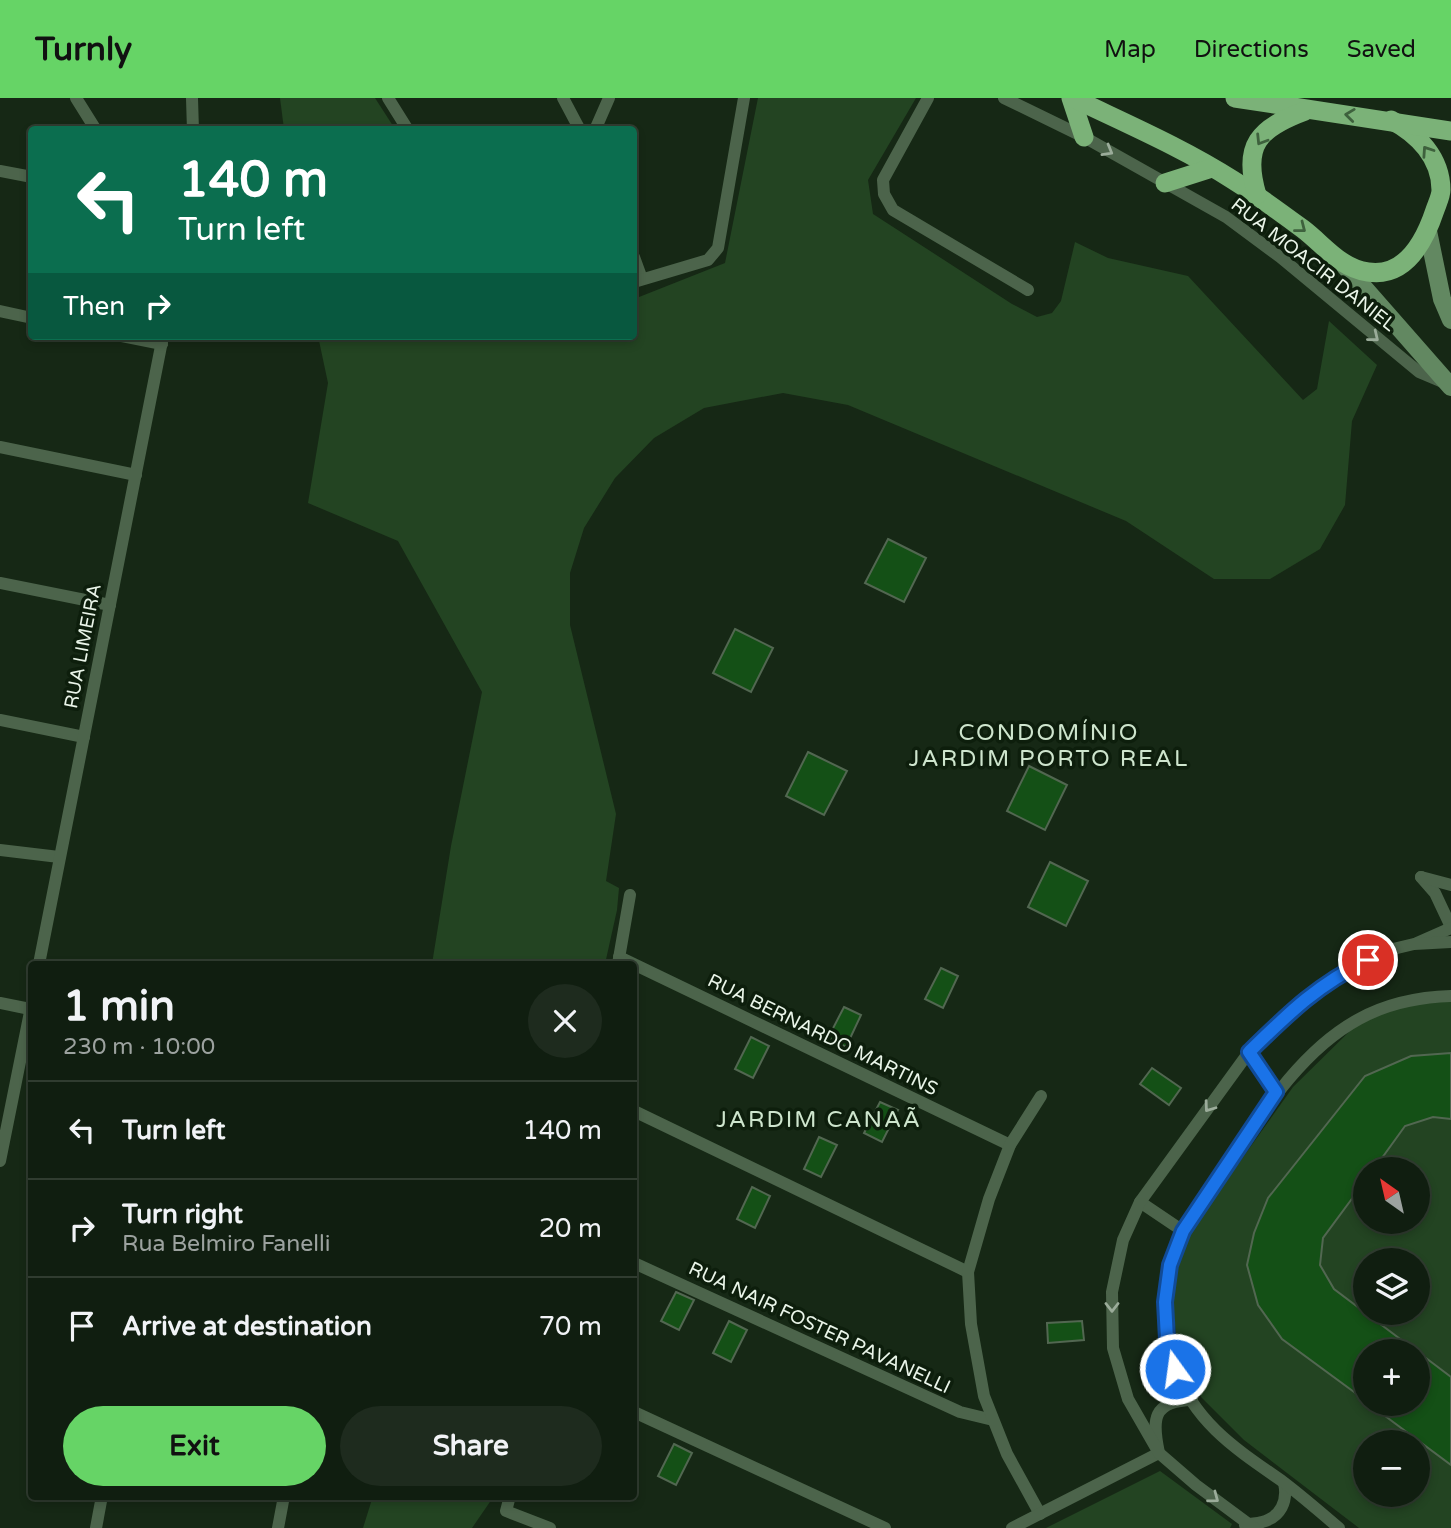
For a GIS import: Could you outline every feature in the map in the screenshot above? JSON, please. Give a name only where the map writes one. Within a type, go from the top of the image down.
[{"type":"highway","points":[[1072,98],[1084,137]]},
{"type":"highway","points":[[1072,98],[1212,167],[1257,195],[1306,231],[1344,265],[1367,272],[1380,272],[1409,258],[1427,234],[1444,201],[1438,170],[1430,154],[1410,131],[1391,120]]},
{"type":"highway","points":[[1235,98],[1451,131]]},
{"type":"highway","points":[[1257,195],[1251,177],[1251,156],[1260,138],[1282,120],[1309,110]]},
{"type":"highway","points":[[1165,183],[1212,167]]},
{"type":"main road","points":[[1427,234],[1441,299],[1451,320]]},
{"type":"main road","points":[[1344,265],[1450,385]]},
{"type":"street","points":[[76,98],[94,126]]},
{"type":"street","points":[[192,98],[192,126]]},
{"type":"street","points":[[388,98],[406,126]]},
{"type":"street","points":[[563,98],[578,126]]},
{"type":"street","points":[[597,126],[609,98]]},
{"type":"street","points":[[638,281],[708,260],[718,248],[744,98]]},
{"type":"street","points":[[928,98],[883,180],[884,194],[893,210],[1028,289]]},
{"type":"street","name":"RUA MOACIR DANIEL","points":[[1004,98],[1084,137],[1226,217],[1280,257],[1419,372],[1450,385]]},
{"type":"street","points":[[0,171],[28,176]]},
{"type":"street","points":[[0,311],[28,317]]},
{"type":"street","name":"RUA LIMEIRA","points":[[40,961],[162,340]]},
{"type":"street","points":[[0,447],[136,475]]},
{"type":"street","points":[[0,583],[110,605]]},
{"type":"street","points":[[0,720],[84,737]]},
{"type":"street","points":[[0,850],[58,864]]},
{"type":"street","points":[[1284,1483],[1287,1496],[1282,1508],[1273,1517],[1248,1526],[1158,1453],[1128,1399],[1113,1348],[1112,1292],[1123,1240],[1140,1202],[1249,1052],[1319,987],[1368,960],[1451,928],[1435,893],[1421,877],[1451,885]]},
{"type":"street","points":[[619,961],[630,895]]},
{"type":"street","points":[[1414,944],[1451,942]]},
{"type":"street","name":"RUA BERNARDO MARTINS","points":[[637,969],[1010,1145]]},
{"type":"street","points":[[1339,1528],[1284,1483],[1235,1449],[1210,1426],[1192,1400],[1175,1369],[1167,1339],[1165,1302],[1170,1265],[1183,1231],[1276,1092],[1329,1040],[1359,1019],[1396,1003],[1451,996]]},
{"type":"street","points":[[0,1003],[28,1006]]},
{"type":"street","points":[[0,1161],[28,1021]]},
{"type":"street","points":[[1249,1052],[1276,1092]]},
{"type":"street","points":[[1040,1514],[1007,1454],[984,1396],[971,1324],[968,1272],[989,1199],[1010,1145],[1041,1097]]},
{"type":"street","points":[[637,1112],[968,1272]]},
{"type":"street","points":[[1140,1202],[1183,1231]]},
{"type":"street","name":"RUA NAIR FOSTER PAVANELLI","points":[[637,1264],[960,1412],[993,1420]]},
{"type":"street","points":[[1158,1453],[1153,1427],[1157,1415],[1165,1406],[1176,1401],[1192,1400]]},
{"type":"street","points":[[637,1413],[885,1528]]},
{"type":"street","points":[[1012,1528],[1158,1453]]},
{"type":"street","points":[[96,1528],[101,1500]]},
{"type":"street","points":[[278,1528],[283,1500]]},
{"type":"street","points":[[509,1500],[506,1511],[550,1528]]},
{"type":"green space","points":[[280,98],[375,98],[393,126],[284,126]]},
{"type":"green space","points":[[758,98],[916,98],[868,180],[873,214],[1012,304],[1037,317],[1052,313],[1061,301],[1075,242],[1108,258],[1188,276],[1303,400],[1317,389],[1329,321],[1377,365],[1352,421],[1345,505],[1320,549],[1270,579],[1214,579],[1126,521],[848,405],[783,393],[704,408],[654,438],[615,478],[584,528],[570,573],[570,625],[616,814],[606,881],[619,888],[606,961],[432,961],[451,846],[482,692],[398,541],[308,503],[328,383],[319,340],[637,340],[637,298],[725,263]]},
{"type":"green space","points":[[1451,1000],[1451,1528],[1359,1528],[1244,1440],[1201,1397],[1176,1335],[1173,1305],[1176,1266],[1189,1233],[1293,1087],[1357,1024],[1394,1007]]},
{"type":"green space","points":[[1160,1471],[1232,1524],[1230,1528],[1046,1528]]},
{"type":"green space","points":[[372,1500],[491,1500],[472,1528],[363,1528]]},
{"type":"building","points":[[888,539],[926,558],[904,602],[865,583]]},
{"type":"building","points":[[735,629],[773,648],[751,692],[713,673]]},
{"type":"building","points":[[808,752],[847,771],[824,815],[786,796]]},
{"type":"building","points":[[1029,766],[1067,785],[1045,830],[1007,811]]},
{"type":"building","points":[[1050,862],[1088,881],[1066,926],[1028,907]]},
{"type":"building","points":[[941,968],[958,976],[943,1008],[925,999]]},
{"type":"building","points":[[844,1007],[861,1015],[846,1047],[828,1038]]},
{"type":"building","points":[[751,1037],[769,1046],[753,1078],[735,1069]]},
{"type":"building","points":[[1451,1053],[1451,1119],[1433,1117],[1405,1126],[1383,1157],[1353,1157],[1353,1197],[1323,1238],[1320,1265],[1334,1289],[1353,1303],[1353,1325],[1382,1325],[1400,1339],[1353,1339],[1353,1391],[1282,1339],[1258,1305],[1247,1265],[1254,1233],[1268,1198],[1365,1076],[1411,1056]]},
{"type":"building","points":[[1152,1068],[1181,1088],[1169,1105],[1140,1084]]},
{"type":"building","points":[[880,1102],[898,1110],[882,1142],[864,1133]]},
{"type":"building","points":[[819,1137],[837,1145],[821,1177],[804,1169]]},
{"type":"building","points":[[752,1187],[770,1196],[755,1228],[737,1219]]},
{"type":"building","points":[[676,1292],[694,1300],[679,1330],[661,1321]]},
{"type":"building","points":[[729,1321],[747,1330],[731,1362],[713,1353]]},
{"type":"building","points":[[1082,1321],[1084,1340],[1048,1343],[1047,1323]]},
{"type":"building","points":[[1430,1361],[1451,1377],[1451,1465],[1430,1449],[1430,1430],[1404,1430],[1385,1416],[1430,1416]]},
{"type":"building","points":[[674,1444],[692,1453],[676,1485],[658,1476]]},
{"type":"district","name":"CONDOMÍNIO JARDIM PORTO REAL","points":[[1049,745]]},
{"type":"district","name":"JARDIM CANAÃ","points":[[819,1119]]},
{"type":"route","points":[[1175,1369],[1167,1339],[1165,1302],[1170,1265],[1183,1231],[1276,1092],[1249,1052],[1319,987],[1368,960]]}]
